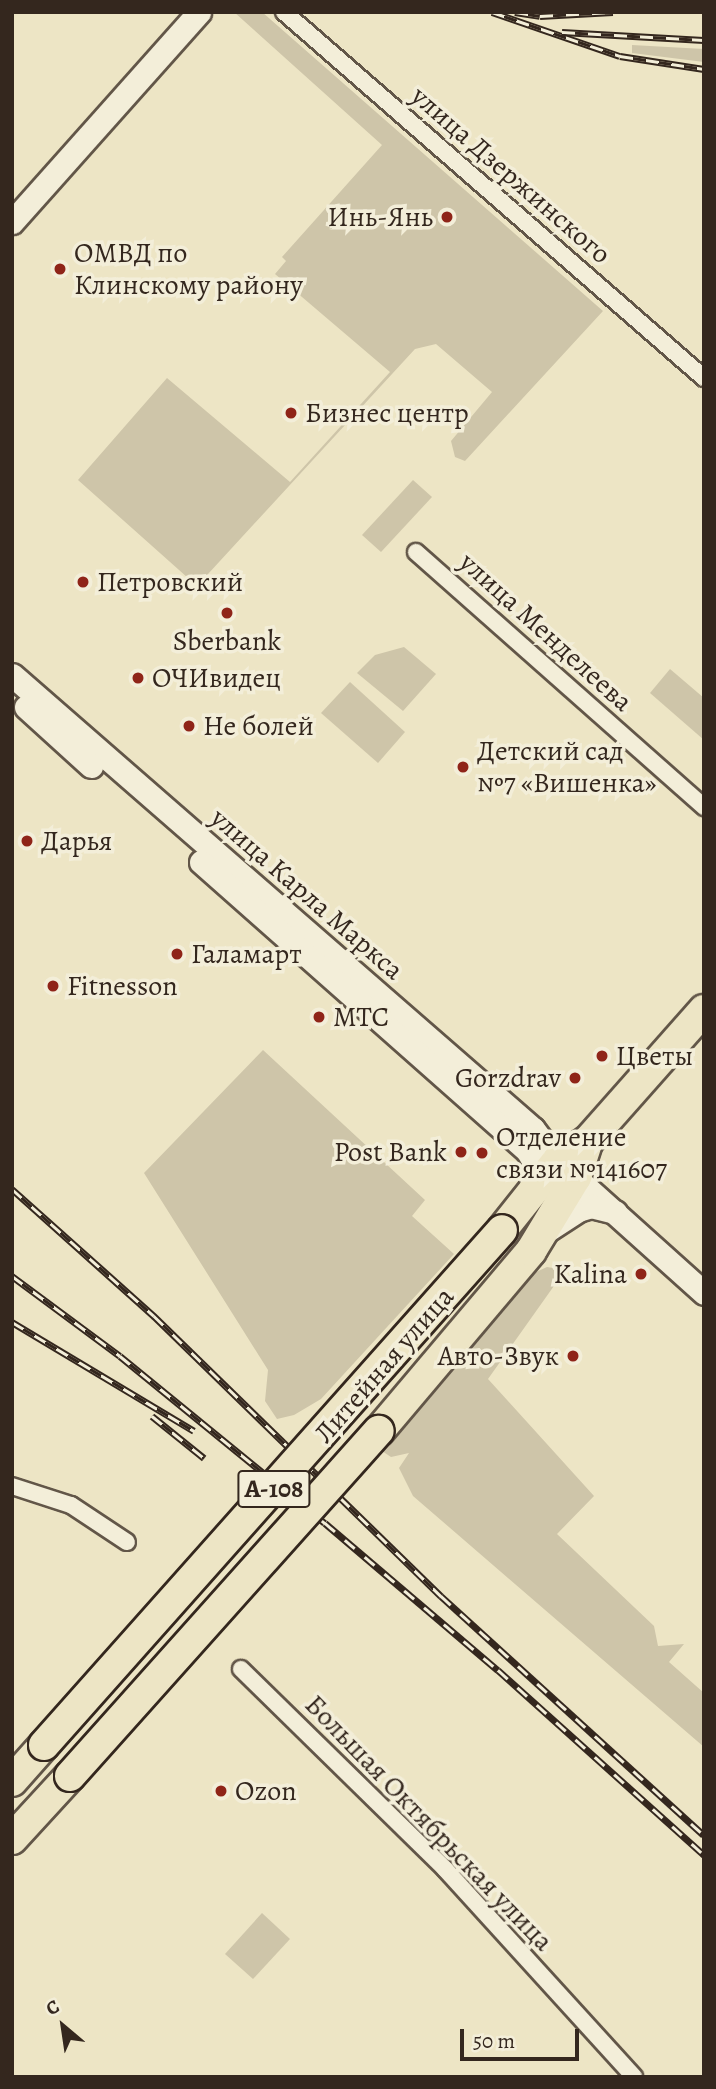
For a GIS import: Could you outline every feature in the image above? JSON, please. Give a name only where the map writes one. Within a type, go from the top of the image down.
[{"type":"highway","name":"Литейная улица","points":[[12,1839],[370,1441],[539,1241],[567,1169],[588,1141],[704,1010]]},
{"type":"highway","name":"Литейная улица","points":[[12,1781],[502,1230],[529,1195],[567,1169]]},
{"type":"street","points":[[12,222],[199,12]]},
{"type":"street","name":"улица Дзержинского","points":[[284,12],[704,378]]},
{"type":"street","name":"улица Менделеева","points":[[416,552],[704,807]]},
{"type":"street","name":"улица Карла Маркса","points":[[12,675],[533,1129],[567,1169],[704,1293]]},
{"type":"street","name":"улица Карла Маркса","points":[[12,695],[527,1150],[567,1169]]},
{"type":"street","points":[[527,1150],[536,1177],[529,1195]]},
{"type":"street","name":"А-108","points":[[539,1241],[578,1210],[591,1206],[615,1212]]},
{"type":"street","points":[[12,1486],[71,1505],[127,1542]]},
{"type":"street","name":"Большая Октябрьская улица","points":[[241,1669],[445,1868],[634,2077]]},
{"type":"shaded area","points":[[234,12],[262,12],[603,311],[465,461],[455,457],[451,441],[492,392],[436,344],[415,349],[197,586],[78,480],[167,378],[290,482],[390,372],[275,274],[286,261],[282,257],[382,145]]},
{"type":"shaded area","points":[[632,45],[704,49],[704,62],[632,53]]},
{"type":"shaded area","points":[[413,480],[432,497],[381,552],[362,535]]},
{"type":"shaded area","points":[[404,647],[436,674],[403,711],[357,673],[375,655]]},
{"type":"shaded area","points":[[670,669],[704,698],[704,740],[650,693]]},
{"type":"shaded area","points":[[350,682],[405,732],[378,763],[321,713]]},
{"type":"shaded area","points":[[263,1050],[425,1200],[412,1216],[454,1254],[321,1399],[294,1415],[277,1419],[265,1401],[268,1370],[144,1173]]},
{"type":"shaded area","points":[[547,1267],[559,1269],[561,1276],[488,1379],[594,1496],[557,1534],[654,1626],[658,1646],[684,1644],[669,1662],[704,1693],[704,1747],[413,1496],[399,1468],[409,1453],[391,1457],[379,1449],[534,1273]]},
{"type":"shaded area","points":[[262,1913],[290,1939],[253,1979],[225,1954]]},
{"type":"railway","points":[[492,12],[620,56],[704,69]]},
{"type":"railway","points":[[515,12],[540,16],[613,12]]},
{"type":"railway","points":[[562,32],[704,40]]},
{"type":"railway","points":[[12,1189],[154,1316],[441,1596],[704,1835]]},
{"type":"railway","points":[[12,1276],[120,1356],[325,1523],[498,1670],[704,1855]]},
{"type":"railway","points":[[12,1322],[194,1431]]},
{"type":"railway","points":[[152,1416],[204,1458]]},
{"type":"place","name":"Инь-Янь","points":[[447,217]]},
{"type":"place","name":"ОМВД по Клинскому району","points":[[60,269]]},
{"type":"place","name":"Бизнес центр","points":[[291,413]]},
{"type":"place","name":"Петровский","points":[[83,582]]},
{"type":"place","name":"Sberbank","points":[[227,613]]},
{"type":"place","name":"ОЧИвидец","points":[[138,678]]},
{"type":"place","name":"Не болей","points":[[189,726]]},
{"type":"place","name":"Детский сад №7 «Вишенка»","points":[[463,767]]},
{"type":"place","name":"Дарья","points":[[27,841]]},
{"type":"place","name":"Галамарт","points":[[177,954]]},
{"type":"place","name":"Fitnesson","points":[[53,986]]},
{"type":"place","name":"МТС","points":[[319,1017]]},
{"type":"place","name":"Цветы","points":[[602,1056]]},
{"type":"place","name":"Gorzdrav","points":[[575,1078]]},
{"type":"place","name":"Post Bank","points":[[461,1152]]},
{"type":"place","name":"Отделение связи №141607","points":[[482,1153]]},
{"type":"place","name":"Kalina","points":[[641,1274]]},
{"type":"place","name":"Авто-Звук","points":[[573,1356]]},
{"type":"place","name":"Ozon","points":[[221,1791]]}]
